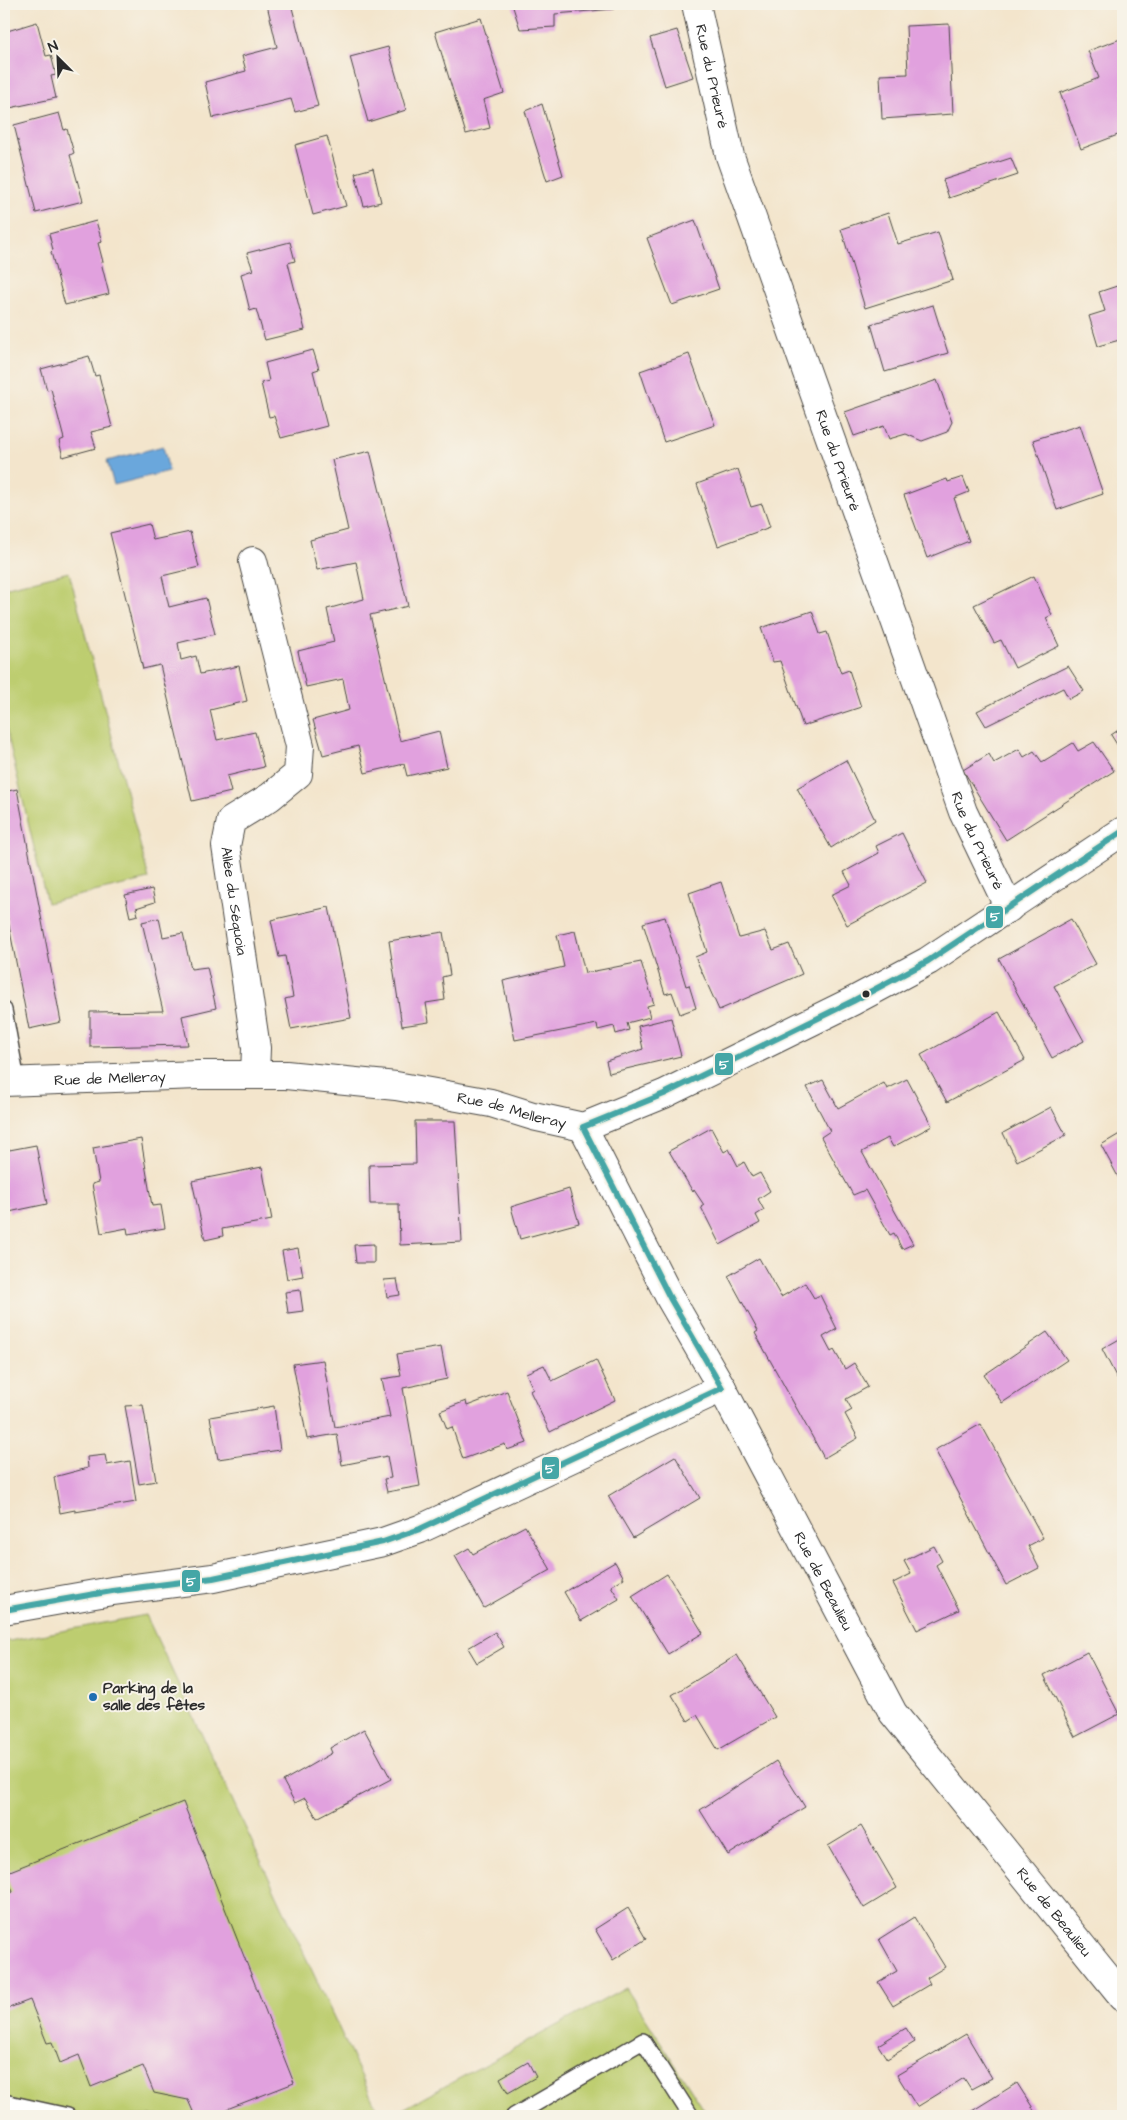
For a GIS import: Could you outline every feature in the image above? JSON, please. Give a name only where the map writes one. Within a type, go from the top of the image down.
[{"type":"street","name":"Rue du Prieuré","points":[[696,4],[730,156],[962,812],[1009,908]]},
{"type":"street","name":"Allée du Séquoia","points":[[253,561],[300,746],[298,774],[270,797],[231,821],[226,846],[256,1048],[255,1074]]},
{"type":"street","name":"Rue de Melleray","points":[[10,1082],[255,1074],[286,1075],[396,1086],[491,1103],[533,1116],[583,1127],[664,1094],[853,1002],[928,961],[1123,831]]},
{"type":"street","name":"Rue de Beaulieu","points":[[583,1127],[670,1298],[722,1388],[893,1713],[1123,1997]]},
{"type":"street","points":[[4,1610],[112,1591],[213,1578],[382,1542],[420,1530],[722,1388]]},
{"type":"lane","points":[[4,1010],[10,1082]]},
{"type":"lane","points":[[514,2116],[643,2041],[691,2116]]},
{"type":"lane","points":[[4,2102],[68,2116]]},
{"type":"green space","points":[[69,572],[149,879],[47,903],[4,720],[4,588]]},
{"type":"green space","points":[[146,1615],[380,2116],[4,2116],[4,1642]]},
{"type":"green space","points":[[626,1988],[708,2116],[390,2116]]},
{"type":"water","points":[[163,446],[169,471],[114,485],[107,461]]},
{"type":"building","points":[[291,4],[318,106],[295,112],[291,99],[213,118],[205,82],[246,71],[242,56],[277,47],[267,5]]},
{"type":"building","points":[[512,4],[613,4],[614,9],[555,14],[555,27],[520,29]]},
{"type":"building","points":[[481,18],[504,93],[483,100],[490,128],[466,134],[435,32]]},
{"type":"building","points":[[37,22],[46,56],[51,55],[56,75],[51,76],[56,98],[10,108],[4,89],[4,32]]},
{"type":"building","points":[[949,24],[953,114],[882,119],[880,75],[908,74],[906,26]]},
{"type":"building","points":[[677,30],[693,77],[665,86],[650,38]]},
{"type":"building","points":[[1123,38],[1123,133],[1081,149],[1060,93],[1099,78],[1088,51]]},
{"type":"building","points":[[388,47],[406,110],[368,122],[350,57]]},
{"type":"building","points":[[542,104],[563,175],[547,181],[525,111]]},
{"type":"building","points":[[59,113],[64,130],[67,129],[74,153],[70,155],[83,201],[36,213],[14,125]]},
{"type":"building","points":[[327,136],[346,206],[313,215],[295,145]]},
{"type":"building","points":[[1011,158],[1018,175],[949,198],[943,180]]},
{"type":"building","points":[[373,168],[381,202],[364,206],[355,173]]},
{"type":"building","points":[[888,213],[898,244],[938,232],[953,280],[865,308],[841,229]]},
{"type":"building","points":[[695,220],[719,289],[672,305],[647,238]]},
{"type":"building","points":[[96,221],[102,242],[98,243],[103,262],[101,262],[109,294],[65,305],[51,252],[53,250],[49,234]]},
{"type":"building","points":[[290,242],[295,261],[288,263],[305,330],[265,340],[256,309],[250,311],[241,274],[253,270],[247,253]]},
{"type":"building","points":[[1123,284],[1123,339],[1098,346],[1089,316],[1105,311],[1099,292]]},
{"type":"building","points":[[933,305],[948,353],[885,372],[871,324]]},
{"type":"building","points":[[313,350],[319,369],[313,371],[327,426],[281,438],[274,416],[269,417],[261,383],[269,381],[265,363]]},
{"type":"building","points":[[689,354],[715,425],[664,442],[640,371]]},
{"type":"building","points":[[89,356],[95,376],[99,375],[112,427],[91,432],[96,448],[63,457],[59,441],[64,439],[51,389],[47,390],[41,369]]},
{"type":"building","points":[[937,380],[952,422],[947,432],[922,441],[906,434],[889,439],[884,426],[854,436],[845,412]]},
{"type":"building","points":[[1080,425],[1103,494],[1057,510],[1033,440]]},
{"type":"building","points":[[370,451],[408,606],[370,615],[400,741],[439,731],[447,767],[407,776],[404,764],[365,773],[358,746],[323,755],[313,720],[349,710],[343,679],[306,687],[298,651],[334,642],[327,609],[364,599],[356,562],[317,570],[310,540],[348,530],[332,460]]},
{"type":"building","points":[[738,469],[751,507],[762,504],[770,527],[718,546],[697,484]]},
{"type":"building","points":[[963,477],[969,492],[954,498],[969,541],[927,558],[904,495],[947,479],[948,482]]},
{"type":"building","points":[[149,524],[153,540],[190,532],[199,567],[162,576],[169,607],[206,598],[215,634],[178,643],[181,660],[196,656],[200,674],[239,666],[247,701],[210,710],[217,740],[255,732],[264,767],[227,776],[231,792],[192,801],[160,665],[143,669],[110,533]]},
{"type":"building","points":[[1034,576],[1052,615],[1046,618],[1059,646],[1015,668],[1001,640],[994,643],[974,605]]},
{"type":"building","points":[[812,611],[820,634],[827,632],[841,673],[849,670],[861,707],[803,726],[780,661],[773,662],[761,628]]},
{"type":"building","points":[[1068,666],[1084,691],[1069,699],[1063,688],[986,726],[977,711]]},
{"type":"building","points":[[1123,727],[1123,754],[1111,735]]},
{"type":"building","points":[[1094,742],[1114,771],[1006,840],[963,770],[989,754],[994,763],[1019,749],[1024,757],[1034,751],[1042,762],[1073,743],[1078,751]]},
{"type":"building","points":[[846,760],[875,820],[831,848],[797,788]]},
{"type":"building","points":[[17,789],[61,1022],[29,1029],[4,900],[4,792]]},
{"type":"building","points":[[902,833],[927,883],[847,925],[831,895],[851,885],[844,872],[879,853],[876,846]]},
{"type":"building","points":[[721,882],[739,938],[765,931],[773,950],[789,944],[802,974],[719,1010],[695,957],[707,952],[689,893]]},
{"type":"building","points":[[152,889],[155,902],[136,908],[138,915],[130,917],[125,895]]},
{"type":"building","points":[[329,907],[351,1018],[291,1029],[285,999],[293,997],[285,956],[279,957],[271,920]]},
{"type":"building","points":[[665,917],[686,986],[689,985],[696,1008],[680,1014],[672,992],[665,994],[643,923]]},
{"type":"building","points":[[159,918],[163,937],[183,933],[191,969],[207,967],[216,1008],[182,1016],[188,1045],[90,1047],[90,1012],[163,1011],[142,922]]},
{"type":"building","points":[[1071,919],[1096,964],[1054,986],[1084,1041],[1052,1058],[999,959]]},
{"type":"building","points":[[575,931],[585,973],[641,962],[654,1004],[647,1006],[650,1017],[627,1023],[629,1030],[616,1034],[614,1026],[598,1030],[597,1024],[515,1040],[503,981],[564,967],[557,935]]},
{"type":"building","points":[[443,932],[450,975],[442,977],[445,1000],[426,1003],[429,1022],[402,1026],[389,941]]},
{"type":"building","points":[[999,1012],[1025,1060],[947,1102],[921,1055]]},
{"type":"building","points":[[671,1018],[681,1056],[609,1073],[606,1061],[643,1049],[638,1026]]},
{"type":"building","points":[[907,1079],[932,1126],[893,1147],[888,1138],[862,1152],[913,1244],[902,1249],[894,1233],[890,1235],[865,1190],[853,1195],[821,1137],[830,1131],[807,1087],[823,1080],[838,1108],[884,1083],[887,1089]]},
{"type":"building","points":[[1051,1107],[1066,1135],[1017,1161],[1003,1133]]},
{"type":"building","points":[[415,1121],[455,1121],[462,1242],[400,1245],[399,1204],[370,1204],[369,1165],[416,1164]]},
{"type":"building","points":[[711,1128],[724,1152],[729,1149],[738,1166],[744,1162],[752,1177],[760,1173],[770,1191],[758,1199],[764,1210],[756,1215],[760,1223],[720,1245],[701,1207],[704,1205],[694,1190],[693,1192],[669,1151]]},
{"type":"building","points":[[1123,1132],[1123,1186],[1101,1145]]},
{"type":"building","points":[[141,1139],[152,1206],[161,1205],[165,1228],[128,1234],[127,1228],[101,1233],[92,1184],[99,1182],[93,1148]]},
{"type":"building","points":[[36,1145],[47,1204],[9,1212],[8,1206],[4,1207],[4,1151]]},
{"type":"building","points":[[262,1167],[272,1220],[222,1229],[223,1236],[205,1240],[192,1181]]},
{"type":"building","points":[[569,1189],[579,1223],[520,1239],[511,1207]]},
{"type":"building","points":[[374,1244],[374,1263],[356,1263],[354,1245]]},
{"type":"building","points":[[298,1248],[303,1276],[287,1279],[282,1251]]},
{"type":"building","points":[[759,1258],[781,1297],[805,1283],[814,1298],[820,1295],[837,1329],[823,1337],[831,1352],[834,1350],[845,1369],[854,1363],[868,1387],[846,1399],[852,1410],[845,1414],[858,1438],[824,1458],[755,1333],[758,1331],[728,1276]]},
{"type":"building","points":[[397,1279],[400,1295],[387,1297],[384,1280]]},
{"type":"building","points":[[300,1290],[303,1311],[288,1313],[285,1292]]},
{"type":"building","points":[[1047,1332],[1067,1360],[1002,1403],[984,1375]]},
{"type":"building","points":[[1123,1337],[1123,1390],[1102,1349]]},
{"type":"building","points":[[441,1347],[447,1379],[403,1388],[420,1486],[387,1492],[384,1479],[391,1478],[387,1456],[342,1465],[337,1434],[307,1439],[293,1364],[323,1360],[335,1427],[390,1417],[382,1379],[401,1376],[397,1354]]},
{"type":"building","points":[[596,1360],[615,1400],[550,1432],[530,1391],[533,1389],[526,1373],[544,1365],[552,1381]]},
{"type":"building","points":[[507,1391],[527,1443],[507,1450],[505,1444],[463,1459],[452,1427],[447,1429],[440,1411],[466,1401],[467,1406]]},
{"type":"building","points":[[143,1405],[156,1481],[139,1484],[125,1406]]},
{"type":"building","points":[[274,1406],[280,1450],[218,1459],[210,1417]]},
{"type":"building","points":[[981,1424],[1043,1538],[1028,1546],[1039,1568],[1006,1585],[935,1450]]},
{"type":"building","points":[[105,1455],[107,1465],[130,1461],[136,1502],[60,1513],[54,1477],[88,1468],[87,1457]]},
{"type":"building","points":[[675,1456],[700,1498],[633,1538],[608,1496]]},
{"type":"building","points":[[525,1526],[551,1570],[484,1608],[455,1556],[469,1548],[473,1554]]},
{"type":"building","points":[[934,1546],[942,1561],[936,1565],[959,1610],[917,1630],[893,1583],[911,1574],[904,1561]]},
{"type":"building","points":[[615,1562],[624,1578],[611,1586],[619,1599],[581,1621],[564,1592]]},
{"type":"building","points":[[667,1574],[703,1633],[668,1654],[632,1596]]},
{"type":"building","points":[[495,1632],[504,1647],[477,1663],[468,1648]]},
{"type":"building","points":[[1087,1652],[1119,1714],[1075,1737],[1044,1675]]},
{"type":"building","points":[[737,1655],[775,1717],[718,1750],[697,1715],[688,1721],[672,1695]]},
{"type":"building","points":[[364,1729],[391,1779],[317,1818],[305,1798],[295,1803],[283,1781],[332,1753],[330,1748]]},
{"type":"building","points":[[776,1761],[805,1807],[728,1855],[700,1810]]},
{"type":"building","points":[[183,1802],[294,2083],[209,2116],[195,2116],[188,2100],[154,2093],[143,2066],[91,2087],[79,2055],[60,2063],[52,2042],[47,2043],[30,2000],[4,2010],[4,1895],[13,1892],[5,1873]]},
{"type":"building","points":[[861,1826],[897,1888],[864,1908],[828,1846]]},
{"type":"building","points":[[628,1908],[646,1939],[613,1960],[595,1929]]},
{"type":"building","points":[[914,1917],[945,1967],[927,1978],[930,1984],[893,2006],[878,1982],[897,1971],[879,1939]]},
{"type":"building","points":[[906,2028],[915,2042],[887,2059],[878,2045]]},
{"type":"building","points":[[966,2034],[992,2078],[971,2089],[964,2078],[917,2107],[897,2075]]},
{"type":"building","points":[[528,2062],[536,2077],[508,2093],[500,2078]]},
{"type":"building","points":[[1017,2083],[1038,2116],[964,2116]]},
{"type":"transit line","name":"5","points":[[583,1127],[664,1094],[853,1001],[928,961],[1123,831]]},
{"type":"transit line","name":"5","points":[[583,1127],[670,1298],[722,1388]]},
{"type":"transit line","name":"5","points":[[4,1610],[112,1591],[213,1578],[383,1542],[420,1529],[722,1388]]},
{"type":"place","name":"Parking de la salle des fêtes","points":[[93,1697]]}]
